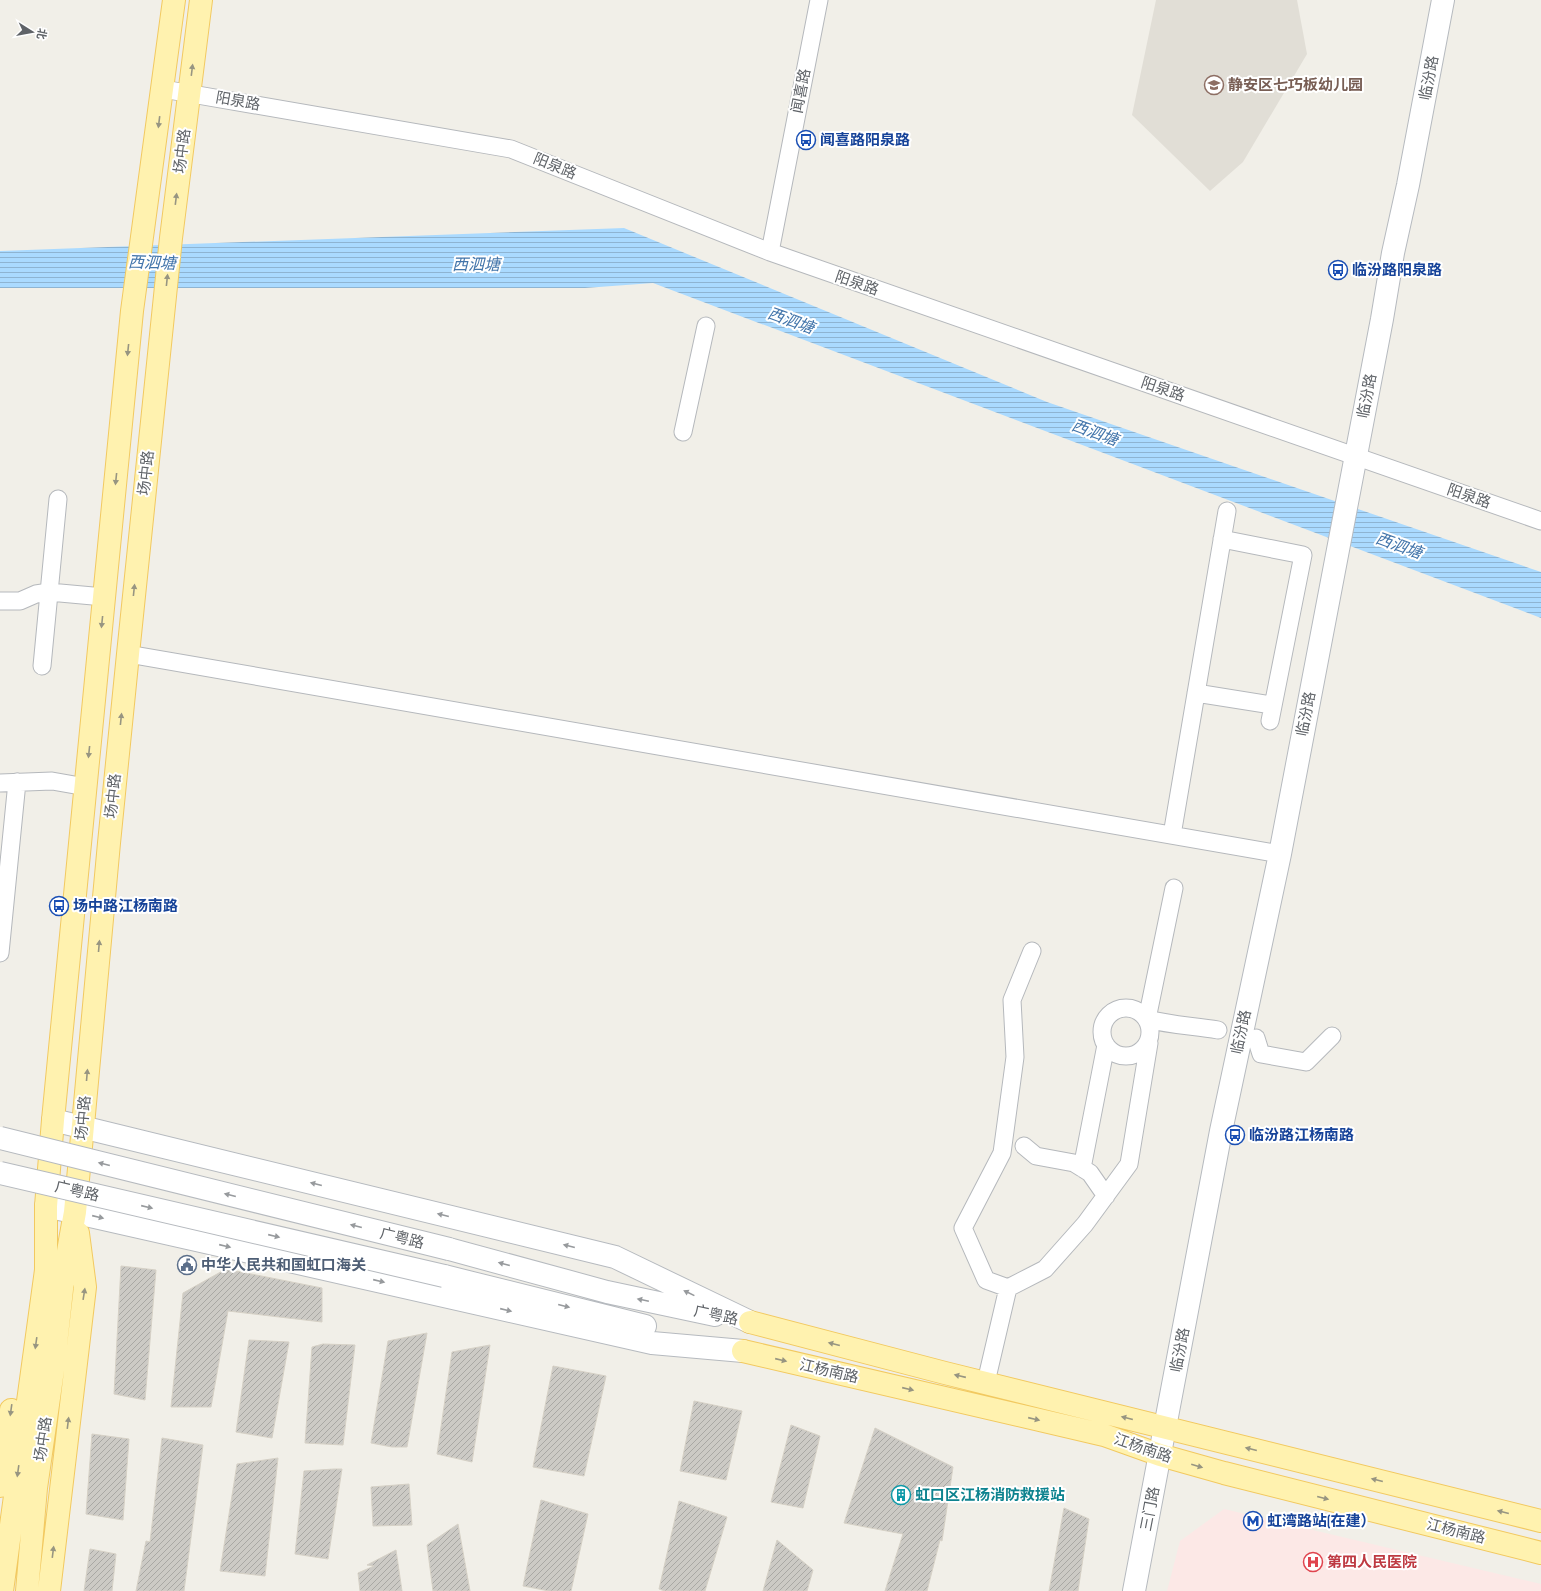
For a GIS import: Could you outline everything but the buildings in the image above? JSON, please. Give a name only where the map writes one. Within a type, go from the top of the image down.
[{"type":"main road","name":"场中路","points":[[2,1590],[46,1270],[46,1206],[53,1120],[132,311],[174,0]]},
{"type":"main road","name":"场中路","points":[[27,1591],[36,1488],[54,1363],[63,1280],[75,1212],[128,654],[171,238],[201,0]]},
{"type":"main road","name":"临汾路","points":[[1165,1428],[1224,1116],[1280,854],[1355,463],[1393,253],[1408,184],[1443,0]]},
{"type":"main road","name":"广粤路","points":[[53,1120],[615,1257],[750,1322]]},
{"type":"main road","name":"广粤路","points":[[0,1138],[449,1249],[607,1292],[750,1322]]},
{"type":"main road","name":"广粤路","points":[[0,1173],[444,1276],[743,1351]]},
{"type":"main road","name":"场中路","points":[[0,1486],[34,1257],[46,1206]]},
{"type":"main road","name":"广粤路","points":[[46,1206],[652,1343],[743,1351]]},
{"type":"main road","points":[[49,1591],[85,1287],[75,1212]]},
{"type":"main road","name":"江杨南路","points":[[750,1322],[1165,1428],[1541,1521]]},
{"type":"main road","name":"江杨南路","points":[[743,1351],[1104,1435],[1160,1455],[1224,1473],[1541,1552]]},
{"type":"main road","name":"三门路","points":[[1134,1591],[1165,1428]]},
{"type":"street","name":"闻喜路","points":[[770,252],[819,0]]},
{"type":"street","name":"阳泉路","points":[[163,89],[511,149],[770,252],[1355,463],[1541,522]]},
{"type":"street","points":[[683,432],[706,326]]},
{"type":"street","points":[[42,666],[58,499]]},
{"type":"street","points":[[1172,835],[1227,511]]},
{"type":"street","points":[[1196,693],[1271,713],[1303,555],[1222,539]]},
{"type":"street","points":[[0,601],[20,601],[36,594],[49,592],[104,597]]},
{"type":"street","points":[[128,654],[1280,854]]},
{"type":"street","points":[[0,783],[52,781],[86,787]]},
{"type":"street","points":[[0,953],[18,782]]},
{"type":"street","points":[[1147,1019],[1174,888]]},
{"type":"street","points":[[1032,951],[1012,1000],[1015,1057],[1002,1153],[963,1228],[986,1280],[1008,1288],[1045,1269],[1085,1224],[1129,1164],[1151,1035],[1150,1026],[1147,1019],[1134,1009],[1119,1009],[1112,1012],[1107,1017],[1102,1031],[1103,1040],[1113,1053],[1120,1056],[1129,1057],[1137,1055],[1144,1050],[1149,1043]]},
{"type":"street","points":[[1147,1019],[1162,1023],[1218,1030]]},
{"type":"street","points":[[1256,1038],[1261,1054],[1306,1062],[1332,1036]]},
{"type":"street","points":[[1082,1168],[1106,1045]]},
{"type":"street","points":[[1024,1146],[1036,1156],[1074,1163],[1090,1173],[1106,1196]]},
{"type":"street","points":[[986,1382],[1008,1288]]},
{"type":"shaded area","name":"静安区七巧板幼儿园","points":[[1156,0],[1297,0],[1307,54],[1243,162],[1210,191],[1132,115]]},
{"type":"shaded area","name":"第四人民医院","points":[[1224,1509],[1541,1584],[1541,1591],[1167,1591],[1180,1541]]},
{"type":"water","name":"西泗塘","points":[[624,228],[1047,402],[1541,572],[1541,618],[653,283],[585,288],[0,288],[0,251]]},
{"type":"place","name":"静安区七巧板幼儿园","points":[[1214,85]]},
{"type":"place","name":"闻喜路阳泉路","points":[[806,140]]},
{"type":"place","name":"临汾路阳泉路","points":[[1338,270]]},
{"type":"place","name":"场中路江杨南路","points":[[59,906]]},
{"type":"place","name":"临汾路江杨南路","points":[[1235,1135]]},
{"type":"place","name":"中华人民共和国虹口海关","points":[[187,1265]]},
{"type":"place","name":"虹口区江杨消防救援站","points":[[901,1495]]},
{"type":"place","name":"虹湾路站(在建）","points":[[1253,1521]]},
{"type":"place","name":"第四人民医院","points":[[1313,1562]]}]
